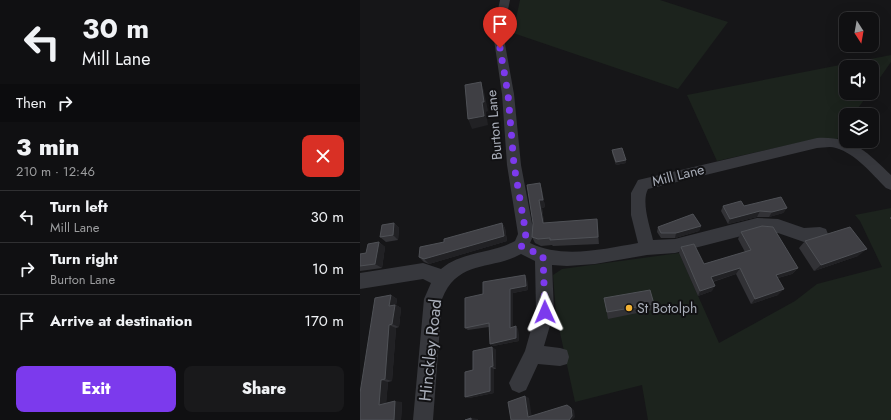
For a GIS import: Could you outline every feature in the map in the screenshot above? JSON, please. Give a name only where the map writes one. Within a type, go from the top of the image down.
[{"type":"street","name":"Burton Lane","points":[[505,0],[498,33],[508,94],[514,165],[526,234],[521,246]]},
{"type":"street","name":"Mill Lane","points":[[647,248],[639,215],[638,193],[643,184],[656,180],[817,143],[831,142],[843,145],[867,161],[891,184]]},
{"type":"street","points":[[360,281],[423,271],[434,274],[441,281],[444,276],[457,267],[513,252],[521,246],[543,256],[572,258],[614,254],[647,248],[675,246],[757,225],[778,226],[804,235],[820,234]]},
{"type":"street","points":[[519,383],[533,354],[545,312],[543,256]]},
{"type":"street","name":"Hinckley Road","points":[[423,420],[433,299],[441,281]]},
{"type":"street","points":[[533,354],[560,357]]},
{"type":"shaded area","points":[[520,0],[660,0],[728,22],[678,89],[513,33]]},
{"type":"shaded area","points":[[891,55],[891,62],[879,79],[879,60],[866,60]]},
{"type":"shaded area","points":[[839,65],[839,100],[864,100],[858,108],[839,108],[839,136],[837,139],[802,142],[717,161],[687,95]]},
{"type":"shaded area","points":[[891,208],[891,420],[648,420],[642,385],[575,402],[556,314],[553,275],[562,269],[679,253],[719,343],[795,301],[817,284],[882,267],[860,221],[855,215]]},
{"type":"building","points":[[481,82],[484,102],[482,102],[484,116],[468,119],[465,85]]},
{"type":"building","points":[[622,148],[626,160],[616,162],[612,150]]},
{"type":"building","points":[[540,183],[543,200],[539,200],[543,223],[597,219],[598,237],[550,240],[550,238],[538,239],[532,237],[533,223],[527,185]]},
{"type":"building","points":[[781,197],[787,208],[772,212],[760,211],[730,219],[723,206],[741,201],[744,206]]},
{"type":"building","points":[[693,214],[701,226],[676,233],[661,233],[658,227]]},
{"type":"building","points":[[394,223],[393,235],[380,237],[382,225]]},
{"type":"building","points":[[502,223],[504,236],[424,259],[419,257],[420,247],[444,242],[444,239]]},
{"type":"building","points":[[762,226],[773,227],[798,268],[776,275],[784,289],[755,299],[740,268],[711,277],[715,286],[700,291],[681,247],[694,244],[704,264],[751,250],[741,232]]},
{"type":"building","points":[[850,227],[867,249],[821,265],[805,241]]},
{"type":"building","points":[[379,242],[375,264],[360,266],[360,254],[366,253],[368,244]]},
{"type":"building","points":[[525,275],[526,286],[510,289],[510,328],[516,326],[516,338],[490,344],[489,323],[465,328],[465,298],[483,294],[483,282]]},
{"type":"building","points":[[650,290],[654,304],[607,312],[604,298]]},
{"type":"building","points":[[391,295],[389,306],[395,305],[392,324],[389,325],[385,379],[381,380],[379,405],[395,401],[394,420],[360,420],[360,393],[375,298]]},
{"type":"building","points":[[492,347],[493,366],[490,367],[490,391],[465,397],[465,372],[473,370],[473,351]]},
{"type":"building","points":[[525,396],[528,417],[567,405],[571,408],[572,416],[569,420],[511,420],[508,402]]},
{"type":"place","name":"St Botolph","points":[[629,308]]},
{"type":"route","points":[[500,48],[508,94],[514,165],[526,234],[521,246],[543,256],[545,312]]}]
